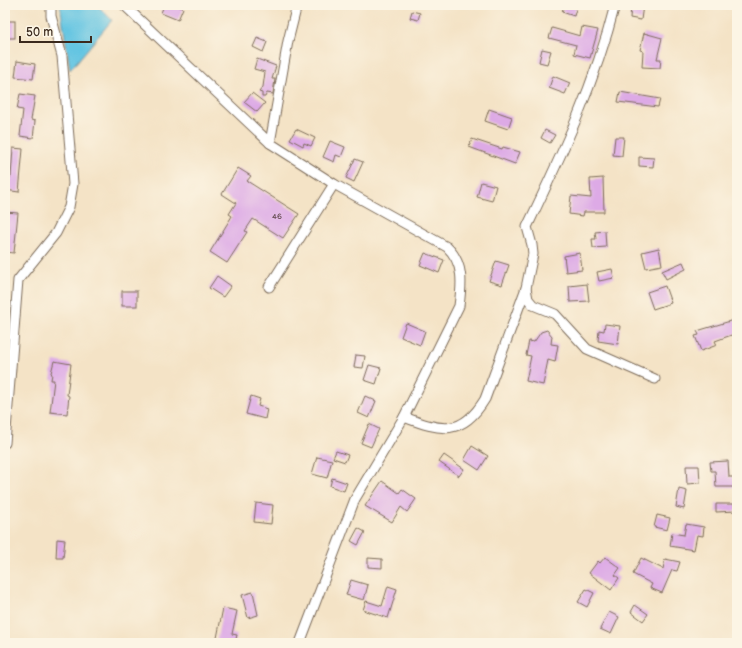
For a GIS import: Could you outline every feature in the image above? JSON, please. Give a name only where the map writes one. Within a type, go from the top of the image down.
[{"type":"street","points":[[5,443],[18,280],[56,233],[69,207],[72,184],[62,56],[52,16],[51,5]]},
{"type":"street","points":[[124,5],[270,143],[334,184],[447,247],[456,256],[460,270],[462,288],[459,306],[404,417],[355,498],[300,643]]},
{"type":"street","points":[[270,143],[288,41],[298,5]]},
{"type":"street","points":[[404,417],[433,428],[450,428],[465,423],[477,413],[485,399],[526,288],[532,254],[532,245],[527,227],[569,139],[604,48],[615,5]]},
{"type":"street","points":[[269,287],[334,184]]},
{"type":"street","points":[[526,288],[528,299],[533,305],[555,314],[587,349],[655,379]]},
{"type":"water","points":[[60,5],[97,5],[112,20],[70,70]]},
{"type":"building","points":[[164,5],[175,5],[183,8],[178,20],[161,13]]},
{"type":"building","points":[[564,5],[577,5],[574,16],[562,12]]},
{"type":"building","points":[[631,5],[643,5],[641,20],[630,18]]},
{"type":"building","points":[[412,11],[420,13],[418,20],[410,18]]},
{"type":"building","points":[[5,21],[15,21],[15,38],[5,38]]},
{"type":"building","points":[[582,27],[598,30],[590,58],[574,54],[576,45],[549,38],[552,28],[580,36]]},
{"type":"building","points":[[644,33],[662,38],[657,59],[661,59],[660,68],[642,67],[643,51],[640,50]]},
{"type":"building","points":[[257,38],[267,42],[263,52],[253,47]]},
{"type":"building","points":[[542,49],[551,51],[547,64],[539,62]]},
{"type":"building","points":[[257,59],[276,66],[272,79],[275,79],[273,94],[267,93],[265,97],[262,97],[262,93],[259,92],[263,87],[265,72],[254,69]]},
{"type":"building","points":[[17,61],[35,64],[33,79],[15,77]]},
{"type":"building","points":[[553,76],[570,83],[565,94],[549,88]]},
{"type":"building","points":[[620,92],[660,99],[658,107],[618,102]]},
{"type":"building","points":[[252,93],[265,103],[257,112],[244,102]]},
{"type":"building","points":[[20,94],[35,96],[31,120],[35,121],[33,138],[20,136],[23,110],[17,109]]},
{"type":"building","points":[[489,109],[512,117],[508,129],[485,121]]},
{"type":"building","points":[[296,129],[315,138],[311,146],[304,143],[303,146],[290,139]]},
{"type":"building","points":[[545,130],[555,135],[550,143],[541,138]]},
{"type":"building","points":[[615,137],[624,137],[622,156],[613,155]]},
{"type":"building","points":[[472,139],[502,149],[503,147],[520,152],[515,164],[469,147]]},
{"type":"building","points":[[330,141],[345,147],[341,157],[336,155],[334,162],[323,157]]},
{"type":"building","points":[[13,148],[23,149],[19,192],[5,190],[5,176],[11,177]]},
{"type":"building","points":[[639,157],[654,158],[653,167],[639,166]]},
{"type":"building","points":[[355,159],[363,162],[354,182],[346,178]]},
{"type":"building","points":[[238,168],[251,176],[247,181],[299,214],[283,238],[253,219],[245,231],[247,232],[227,263],[210,252],[232,216],[229,214],[236,203],[222,194]]},
{"type":"building","points":[[603,178],[604,212],[584,212],[583,216],[569,214],[571,196],[591,198],[590,179]]},
{"type":"building","points":[[481,182],[496,186],[492,201],[477,197]]},
{"type":"building","points":[[5,212],[18,213],[14,253],[5,252]]},
{"type":"building","points":[[605,231],[606,247],[593,248],[592,239],[596,239],[595,232]]},
{"type":"building","points":[[659,248],[662,265],[646,268],[642,252]]},
{"type":"building","points":[[425,253],[444,260],[439,273],[420,265]]},
{"type":"building","points":[[580,253],[582,270],[566,272],[564,256]]},
{"type":"building","points":[[496,261],[509,265],[502,285],[489,281]]},
{"type":"building","points":[[683,262],[686,269],[666,279],[662,271]]},
{"type":"building","points":[[612,269],[614,278],[599,281],[597,272]]},
{"type":"building","points":[[217,276],[231,286],[223,297],[209,288]]},
{"type":"building","points":[[587,284],[589,301],[570,302],[569,286]]},
{"type":"building","points":[[665,286],[671,303],[653,309],[647,292]]},
{"type":"building","points":[[122,291],[137,291],[137,306],[122,306]]},
{"type":"building","points":[[737,319],[737,333],[715,341],[717,345],[701,351],[695,336],[699,335],[697,331]]},
{"type":"building","points":[[406,323],[425,331],[420,345],[401,337]]},
{"type":"building","points":[[605,324],[620,326],[618,344],[598,341],[599,330],[604,331]]},
{"type":"building","points":[[547,330],[552,336],[551,344],[558,345],[555,362],[548,360],[543,385],[526,381],[531,356],[526,355],[529,341],[534,342],[541,332]]},
{"type":"building","points":[[356,355],[365,356],[363,368],[354,367]]},
{"type":"building","points":[[54,361],[71,364],[67,395],[69,396],[67,414],[50,412],[54,380],[51,380],[51,373]]},
{"type":"building","points":[[369,365],[381,368],[376,384],[364,380]]},
{"type":"building","points":[[251,396],[260,399],[258,406],[267,409],[265,419],[246,414]]},
{"type":"building","points":[[365,396],[376,401],[369,418],[358,413]]},
{"type":"building","points":[[369,424],[379,429],[371,447],[361,443]]},
{"type":"building","points":[[472,446],[488,456],[479,470],[464,460]]},
{"type":"building","points":[[336,451],[348,455],[345,462],[333,458]]},
{"type":"building","points":[[444,455],[464,469],[459,476],[439,462]]},
{"type":"building","points":[[317,457],[332,460],[327,478],[312,474]]},
{"type":"building","points":[[728,461],[729,477],[735,477],[735,487],[716,487],[715,471],[711,471],[710,462]]},
{"type":"building","points":[[686,466],[699,466],[700,483],[687,484]]},
{"type":"building","points":[[332,478],[347,483],[344,491],[330,486]]},
{"type":"building","points":[[382,481],[399,493],[402,489],[416,499],[407,512],[401,507],[392,522],[365,506]]},
{"type":"building","points":[[679,489],[687,491],[684,509],[676,507]]},
{"type":"building","points":[[256,503],[273,505],[271,524],[254,522]]},
{"type":"building","points":[[716,504],[737,504],[737,511],[716,512]]},
{"type":"building","points":[[657,515],[670,518],[667,530],[654,527]]},
{"type":"building","points":[[686,524],[704,527],[703,536],[697,535],[694,550],[670,546],[672,533],[684,535]]},
{"type":"building","points":[[358,528],[365,532],[358,545],[351,541]]},
{"type":"building","points":[[57,539],[65,540],[63,558],[56,558]]},
{"type":"building","points":[[605,557],[620,568],[615,575],[619,578],[611,590],[589,573],[598,561],[600,563]]},
{"type":"building","points":[[368,558],[382,559],[382,568],[368,567]]},
{"type":"building","points":[[641,558],[663,569],[665,559],[680,562],[677,571],[672,570],[662,593],[650,588],[652,584],[633,574]]},
{"type":"building","points":[[351,580],[368,585],[364,600],[346,595]]},
{"type":"building","points":[[388,586],[397,589],[388,618],[363,610],[366,601],[382,606]]},
{"type":"building","points":[[586,589],[594,593],[587,607],[578,602]]},
{"type":"building","points":[[253,592],[258,615],[248,618],[242,595]]},
{"type":"building","points":[[635,605],[648,614],[643,621],[631,612]]},
{"type":"building","points":[[223,608],[237,611],[232,634],[237,635],[235,643],[216,643]]},
{"type":"building","points":[[609,612],[619,617],[611,634],[600,629]]}]
